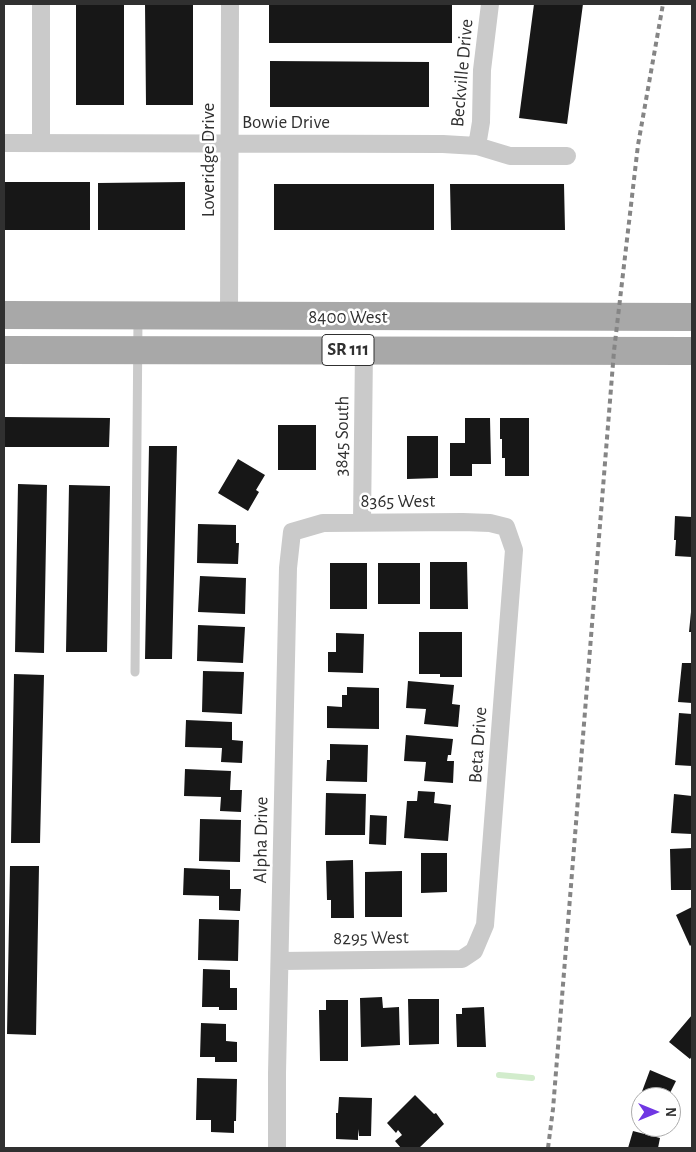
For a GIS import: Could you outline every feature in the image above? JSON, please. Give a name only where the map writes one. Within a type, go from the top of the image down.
[{"type":"main road","name":"8400 West","points":[[4,316],[692,317]]},
{"type":"main road","name":"8400 West","points":[[4,350],[692,351]]},
{"type":"street","points":[[41,4],[41,143]]},
{"type":"street","name":"Loveridge Drive","points":[[229,316],[230,4]]},
{"type":"street","name":"Beckville Drive","points":[[477,146],[481,122],[482,70],[490,4]]},
{"type":"street","name":"Bowie Drive","points":[[4,143],[444,144],[477,146],[510,156],[567,156]]},
{"type":"street","name":"3845 South","points":[[362,522],[364,350]]},
{"type":"street","name":"8365 West","points":[[292,532],[323,523],[490,523],[506,526]]},
{"type":"street","name":"Beta Drive","points":[[462,959],[474,951],[485,925],[514,550],[506,526]]},
{"type":"street","name":"Alpha Drive","points":[[277,1148],[288,568],[292,532]]},
{"type":"street","name":"8295 West","points":[[280,961],[462,959]]},
{"type":"lane","points":[[135,672],[138,316]]},
{"type":"building","points":[[76,4],[124,4],[124,105],[76,105]]},
{"type":"building","points":[[145,4],[193,4],[193,105],[146,105]]},
{"type":"building","points":[[269,4],[452,4],[452,43],[269,43]]},
{"type":"building","points":[[534,4],[583,4],[567,124],[519,118]]},
{"type":"building","points":[[270,61],[429,62],[429,107],[270,107]]},
{"type":"building","points":[[4,182],[90,182],[90,230],[4,230]]},
{"type":"building","points":[[185,182],[185,230],[98,230],[98,183]]},
{"type":"building","points":[[274,184],[434,184],[434,230],[274,230]]},
{"type":"building","points":[[450,184],[564,184],[565,230],[451,230]]},
{"type":"building","points":[[4,417],[110,418],[109,447],[4,447]]},
{"type":"building","points":[[465,418],[490,418],[491,464],[472,464],[472,476],[450,476],[450,443],[465,443]]},
{"type":"building","points":[[500,418],[529,418],[529,476],[505,476],[505,458],[502,458],[502,439],[500,439]]},
{"type":"building","points":[[278,425],[316,425],[316,470],[278,470]]},
{"type":"building","points":[[407,436],[438,436],[438,478],[407,479]]},
{"type":"building","points":[[149,446],[177,446],[172,659],[145,659]]},
{"type":"building","points":[[238,459],[265,475],[256,490],[259,492],[248,511],[218,493]]},
{"type":"building","points":[[18,484],[47,485],[44,653],[15,652]]},
{"type":"building","points":[[69,485],[110,486],[107,652],[66,652]]},
{"type":"building","points":[[675,516],[692,517],[692,557],[675,556]]},
{"type":"building","points":[[198,524],[236,525],[236,543],[239,543],[238,564],[197,563]]},
{"type":"building","points":[[430,562],[467,562],[468,609],[430,609]]},
{"type":"building","points":[[330,563],[367,563],[367,609],[330,609]]},
{"type":"building","points":[[378,563],[420,563],[420,604],[378,604]]},
{"type":"building","points":[[200,576],[246,578],[245,614],[198,612]]},
{"type":"building","points":[[691,612],[692,632],[689,632]]},
{"type":"building","points":[[198,625],[245,627],[243,663],[197,661]]},
{"type":"building","points":[[419,632],[462,632],[462,677],[440,677],[440,674],[419,674]]},
{"type":"building","points":[[336,633],[364,634],[363,673],[328,672],[328,652],[336,652]]},
{"type":"building","points":[[682,663],[692,663],[692,703],[678,702]]},
{"type":"building","points":[[203,671],[244,672],[242,714],[202,712]]},
{"type":"building","points":[[14,674],[44,675],[40,843],[11,843]]},
{"type":"building","points":[[408,681],[454,685],[452,704],[460,705],[458,727],[424,724],[426,709],[406,708]]},
{"type":"building","points":[[347,687],[379,688],[379,729],[327,728],[327,706],[342,707],[342,695],[347,695]]},
{"type":"building","points":[[679,713],[692,714],[692,766],[675,765]]},
{"type":"building","points":[[186,720],[232,722],[232,740],[243,741],[242,763],[221,762],[222,748],[185,747]]},
{"type":"building","points":[[406,735],[453,739],[451,755],[448,755],[447,761],[454,761],[453,783],[424,781],[426,762],[404,761]]},
{"type":"building","points":[[330,744],[368,745],[367,782],[326,781],[327,760],[330,760]]},
{"type":"building","points":[[185,769],[231,771],[230,790],[242,790],[241,812],[220,811],[221,797],[184,796]]},
{"type":"building","points":[[418,791],[435,792],[434,803],[451,805],[448,841],[404,838],[407,801],[417,801]]},
{"type":"building","points":[[326,793],[366,794],[365,835],[325,835]]},
{"type":"building","points":[[674,794],[692,796],[692,834],[671,833]]},
{"type":"building","points":[[370,815],[387,816],[386,845],[369,844]]},
{"type":"building","points":[[200,819],[241,820],[240,862],[199,861]]},
{"type":"building","points":[[692,848],[692,890],[671,890],[670,849]]},
{"type":"building","points":[[421,853],[447,853],[447,892],[421,893]]},
{"type":"building","points":[[353,860],[354,918],[331,918],[331,900],[327,900],[326,861]]},
{"type":"building","points":[[10,866],[39,866],[36,1035],[7,1034]]},
{"type":"building","points":[[184,868],[230,870],[230,889],[241,889],[240,911],[219,910],[219,896],[183,895]]},
{"type":"building","points":[[402,871],[402,917],[365,917],[365,872]]},
{"type":"building","points":[[692,907],[692,944],[690,946],[676,915]]},
{"type":"building","points":[[199,919],[239,920],[238,961],[198,960]]},
{"type":"building","points":[[203,969],[230,970],[230,988],[237,988],[237,1010],[219,1010],[219,1007],[202,1007]]},
{"type":"building","points":[[382,997],[383,1008],[399,1007],[400,1045],[361,1047],[360,998]]},
{"type":"building","points":[[408,999],[439,999],[439,1044],[409,1045]]},
{"type":"building","points":[[326,1000],[348,1000],[348,1061],[320,1061],[319,1010],[326,1010]]},
{"type":"building","points":[[484,1007],[486,1047],[457,1047],[456,1014],[462,1014],[462,1008]]},
{"type":"building","points":[[692,1015],[692,1056],[690,1059],[669,1042]]},
{"type":"building","points":[[201,1023],[226,1024],[226,1041],[237,1042],[237,1062],[215,1062],[215,1057],[200,1057]]},
{"type":"building","points":[[650,1070],[676,1081],[673,1087],[644,1087]]},
{"type":"building","points":[[197,1078],[237,1079],[234,1133],[211,1132],[211,1120],[196,1120]]},
{"type":"building","points":[[415,1095],[434,1114],[436,1113],[444,1124],[419,1148],[401,1148],[395,1141],[402,1135],[398,1130],[396,1133],[387,1123]]},
{"type":"building","points":[[339,1097],[372,1098],[371,1136],[359,1136],[358,1129],[358,1140],[336,1139],[336,1113],[338,1113]]},
{"type":"building","points":[[631,1137],[660,1138],[658,1148],[628,1148]]},
{"type":"waterway","points":[[499,1075],[532,1078]]},
{"type":"railway","points":[[548,1148],[553,1109],[614,351],[638,145],[663,4]]}]
